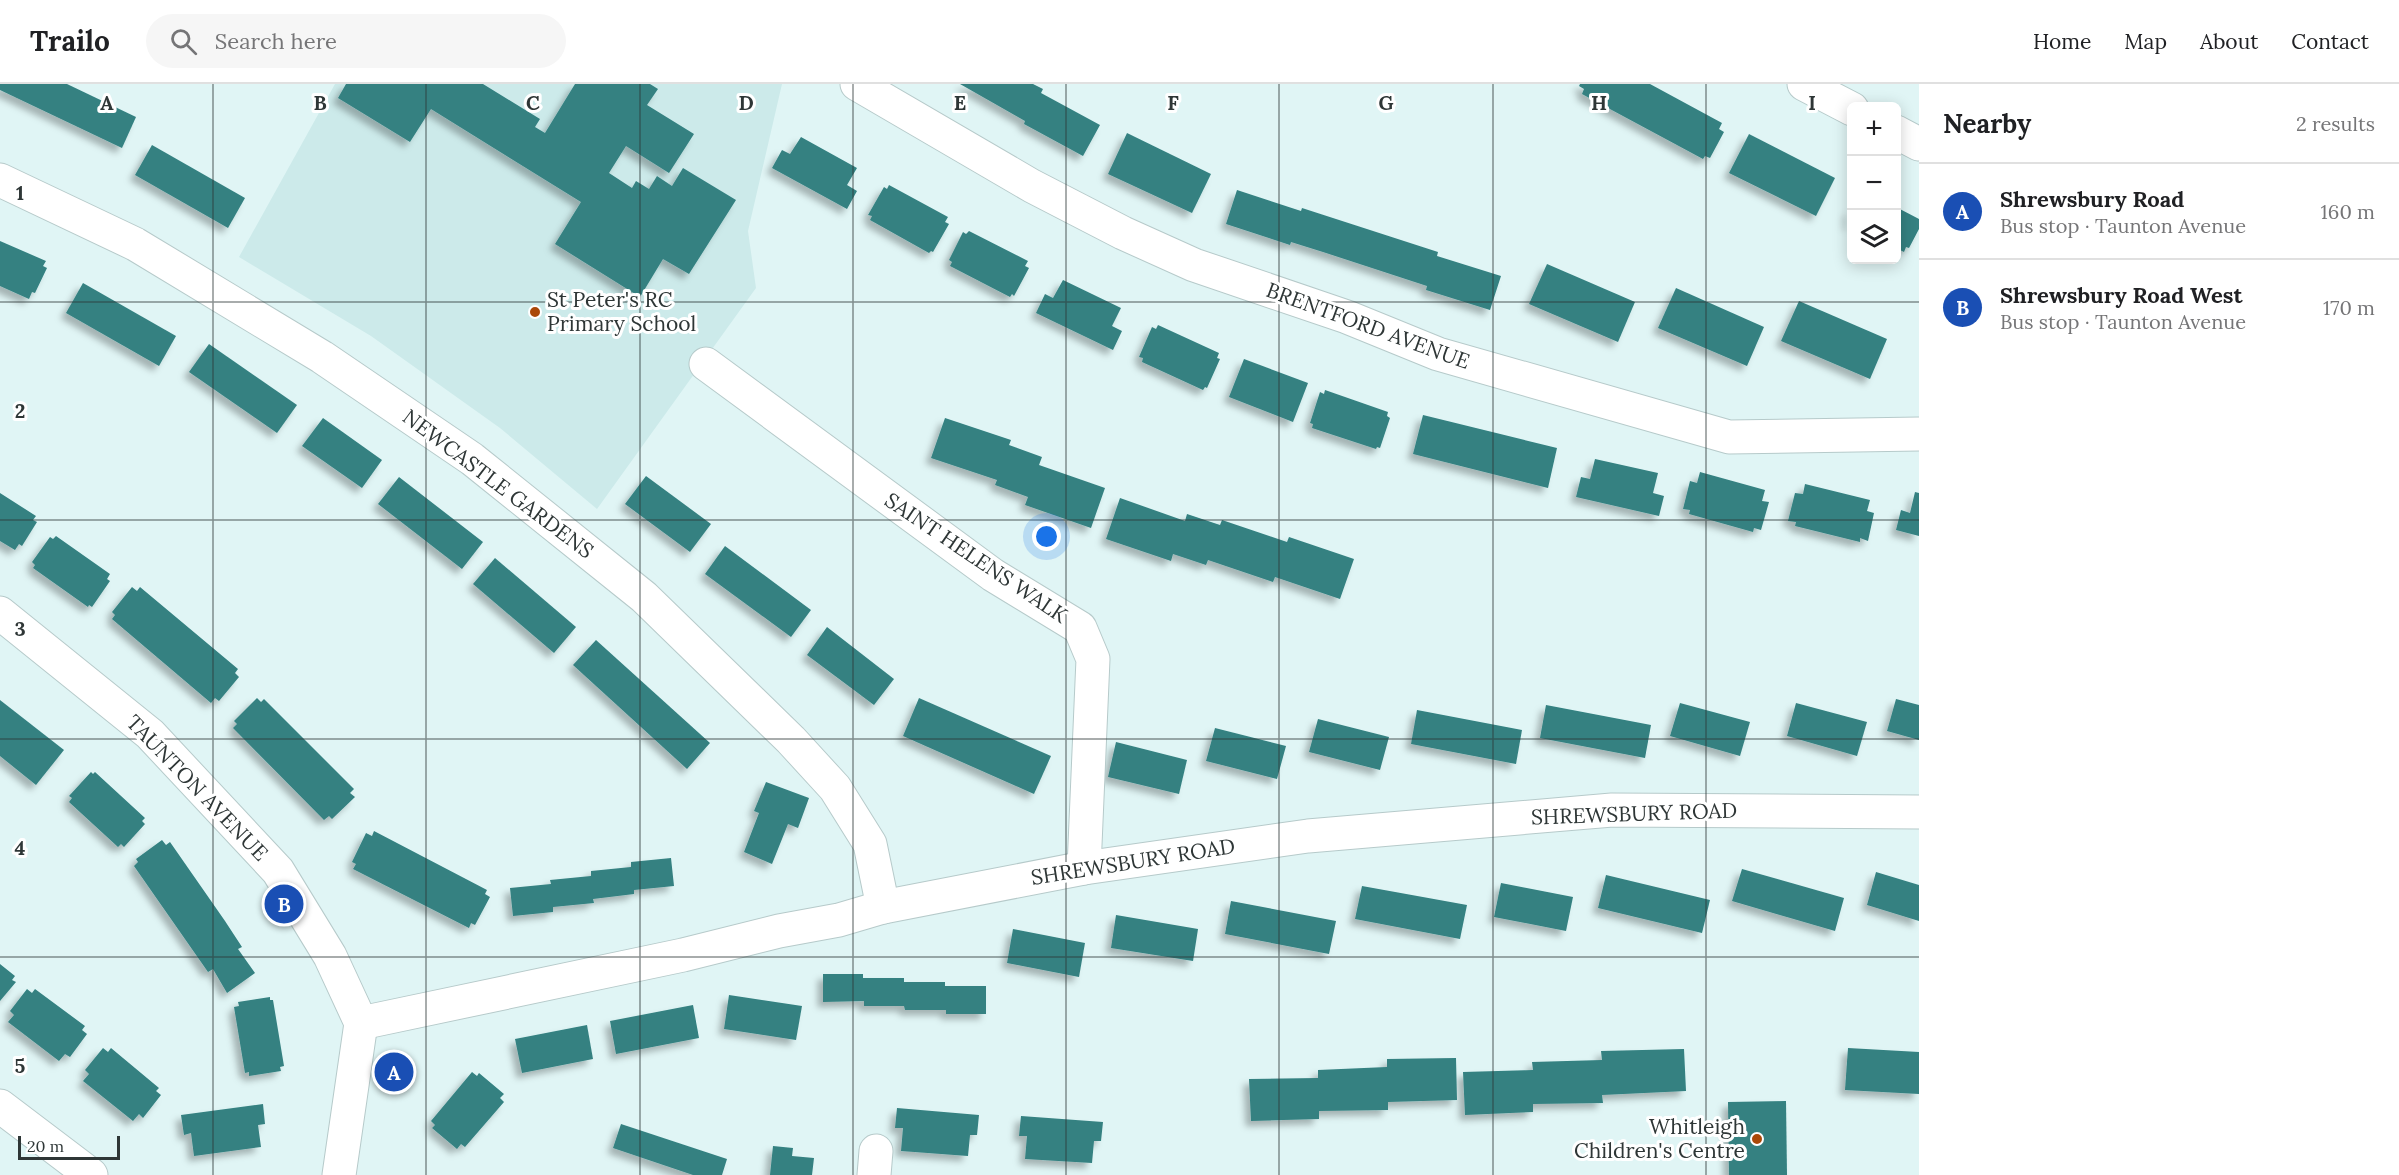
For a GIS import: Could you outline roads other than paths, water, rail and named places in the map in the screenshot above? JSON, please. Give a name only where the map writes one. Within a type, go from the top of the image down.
[{"type":"street","name":"BRENTFORD AVENUE","points":[[858,84],[1032,186],[1123,233],[1194,265],[1347,317],[1438,354],[1729,438],[1919,434]]},
{"type":"street","points":[[1804,84],[1847,107]]},
{"type":"street","points":[[1901,135],[1919,144]]},
{"type":"street","name":"NEWCASTLE GARDENS","points":[[0,180],[135,244],[322,357],[472,459],[644,597],[791,740],[835,788],[870,844],[883,907]]},
{"type":"street","name":"SAINT HELENS WALK","points":[[706,364],[993,575],[1080,628],[1093,659],[1084,868]]},
{"type":"street","name":"TAUNTON AVENUE","points":[[0,613],[150,734],[278,871],[330,956],[361,1023]]},
{"type":"street","name":"SHREWSBURY ROAD","points":[[361,1023],[683,955],[779,931],[839,920],[883,907],[1084,868],[1308,836],[1612,810],[1919,812]]},
{"type":"street","points":[[339,1175],[361,1023]]},
{"type":"street","points":[[0,1106],[91,1175]]},
{"type":"place","name":"St Peter's RC Primary School","points":[[535,312]]},
{"type":"place","name":"Shrewsbury Road West","points":[[284,904]]},
{"type":"place","name":"Shrewsbury Road","points":[[394,1072]]},
{"type":"place","name":"Whitleigh Children's Centre","points":[[1757,1139]]}]
